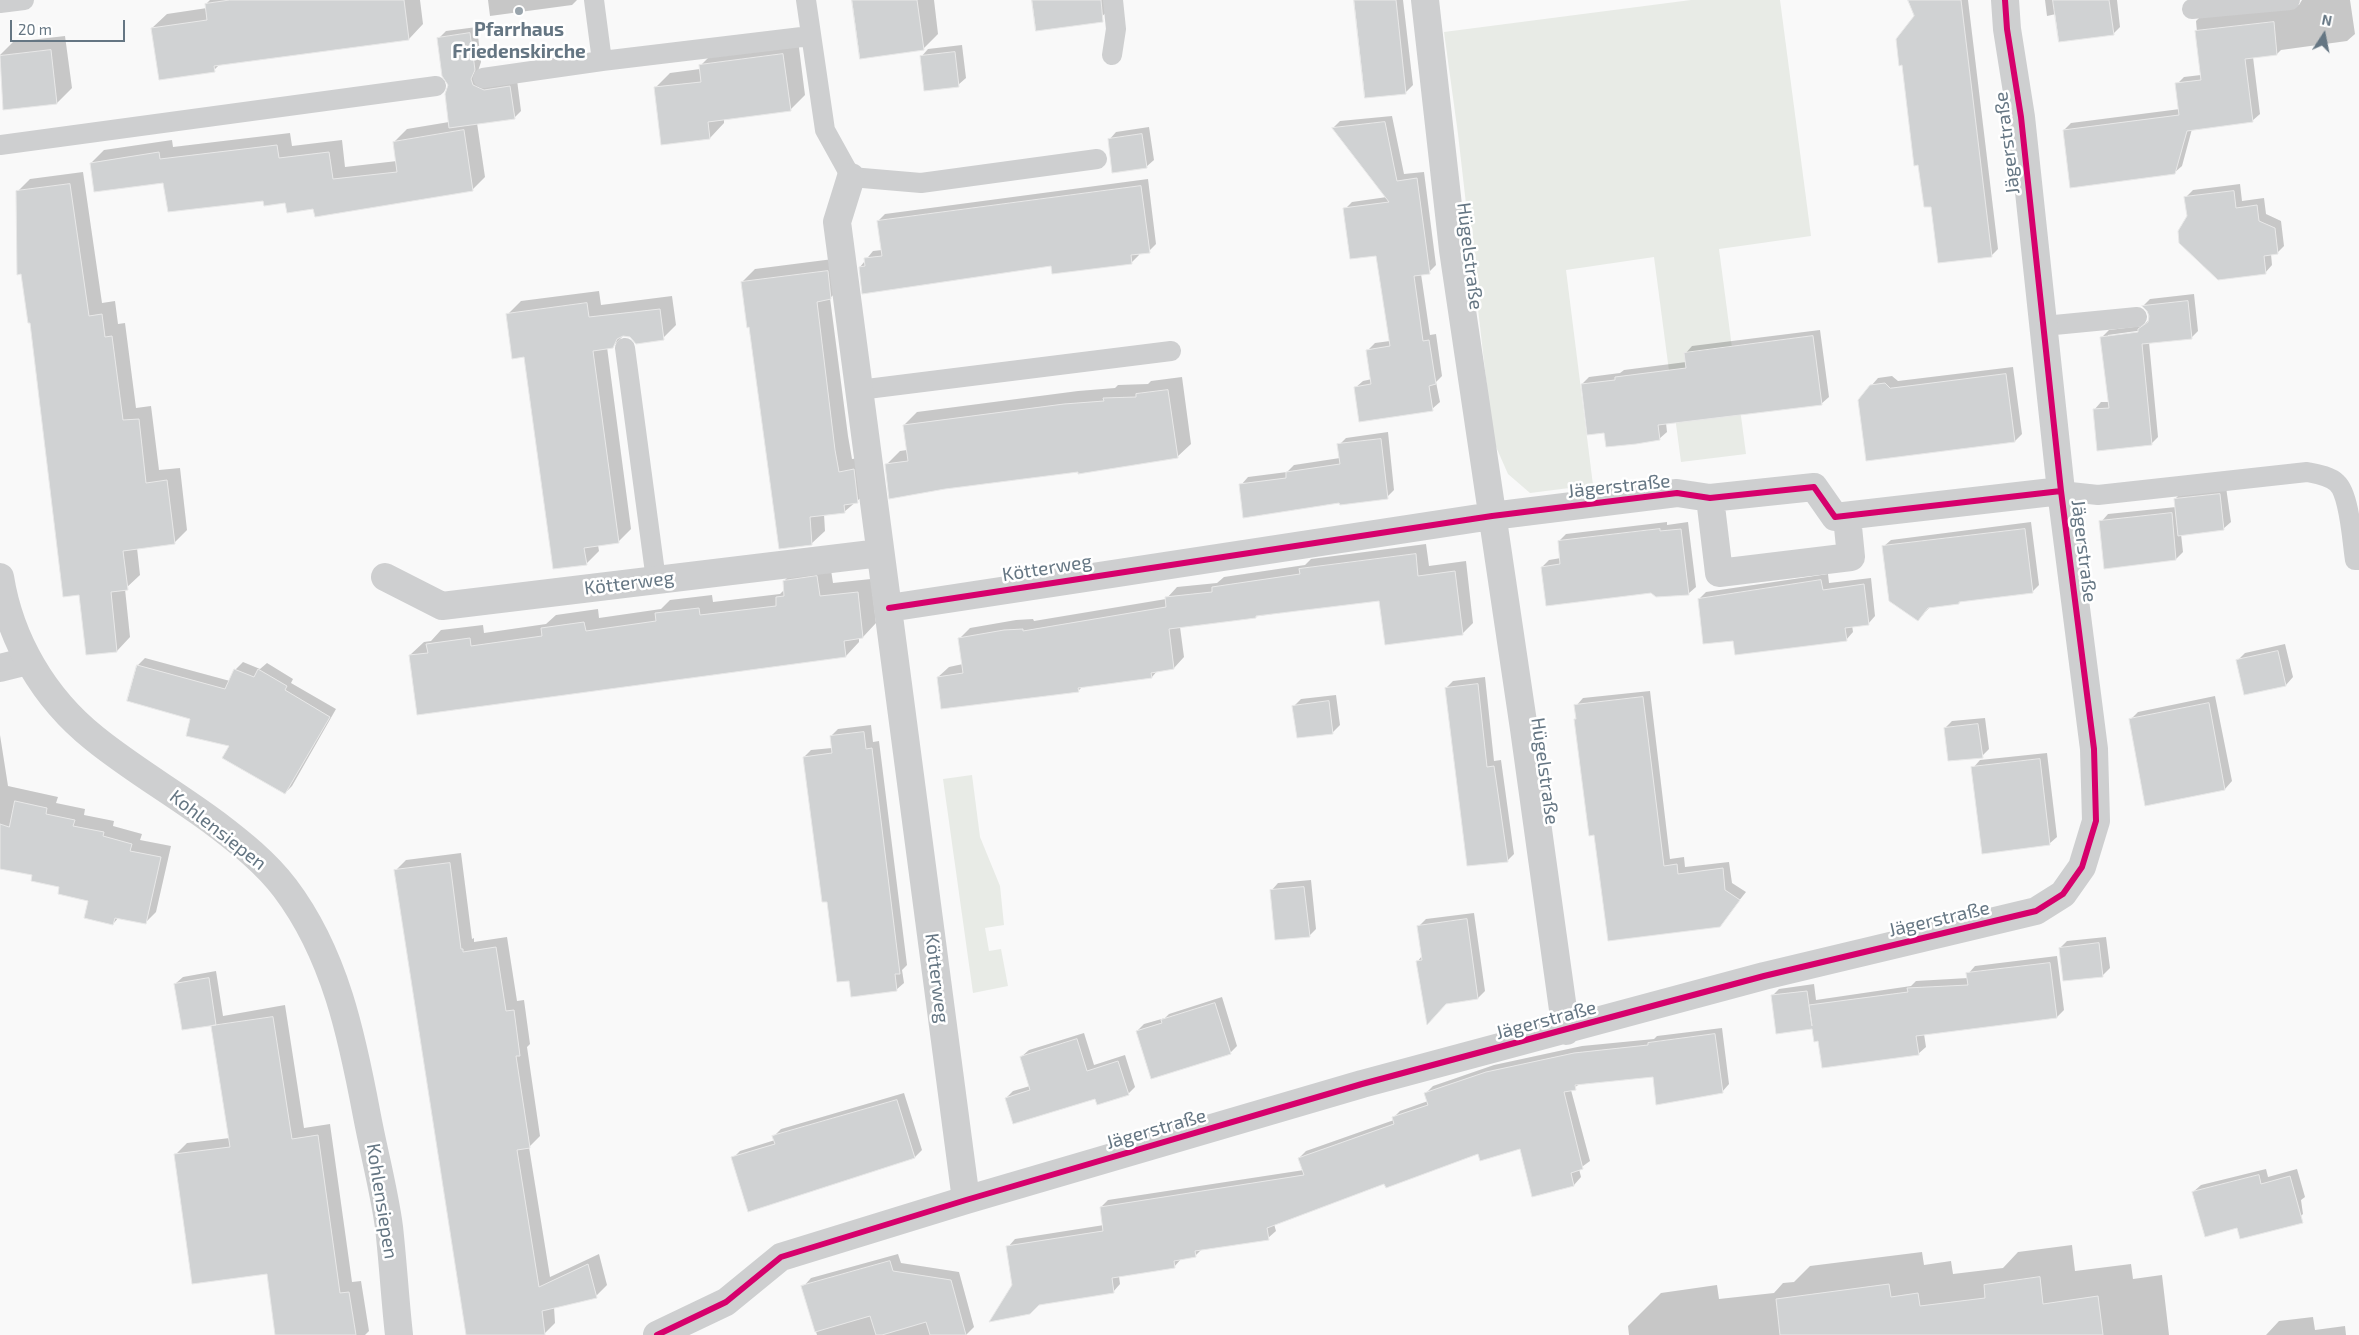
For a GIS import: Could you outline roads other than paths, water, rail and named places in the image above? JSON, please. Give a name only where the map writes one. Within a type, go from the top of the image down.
[{"type":"street","name":"Hügelstraße","points":[[1425,0],[1454,250],[1566,1031]]},
{"type":"street","name":"Jägerstraße","points":[[657,1335],[726,1302],[782,1257],[966,1200],[1362,1084],[1566,1031],[1764,976],[2036,911],[2063,894],[2082,867],[2096,821],[2094,749],[2061,491],[2021,117],[2007,29],[2005,0]]},
{"type":"street","name":"Kötterweg","points":[[850,178],[837,222],[966,1200]]},
{"type":"street","name":"Jägerstraße","points":[[1492,516],[1677,493],[1710,498],[1814,487],[1834,517],[2061,491]]},
{"type":"street","points":[[1710,498],[1719,573],[1851,557],[1847,516]]},
{"type":"street","name":"Kötterweg","points":[[889,608],[1492,516]]},
{"type":"street","name":"Kötterweg","points":[[385,577],[442,606],[880,552]]},
{"type":"street","name":"Kohlensiepen","points":[[0,577],[19,644],[28,661],[68,713],[92,736],[203,814],[264,864],[285,888],[321,947],[337,988],[355,1052],[388,1226],[398,1335]]},
{"type":"street","points":[[0,668],[28,661]]},
{"type":"lane","points":[[0,3],[24,0]]},
{"type":"lane","points":[[594,0],[602,61]]},
{"type":"lane","points":[[806,0],[825,130],[850,178],[921,183],[1097,159]]},
{"type":"lane","points":[[1112,56],[1116,29],[1113,0]]},
{"type":"lane","points":[[2192,9],[2290,0]]},
{"type":"lane","points":[[483,78],[602,61],[810,36]]},
{"type":"lane","points":[[0,145],[436,86]]},
{"type":"lane","points":[[2044,326],[2137,317]]},
{"type":"lane","points":[[625,348],[656,580]]},
{"type":"lane","points":[[859,390],[1171,351]]},
{"type":"lane","points":[[2061,491],[2098,495],[2308,472],[2323,476],[2337,483],[2344,494],[2355,560],[2359,560]]},
{"type":"place","name":"Pfarrhaus Friedenskirche","points":[[519,11]]}]
